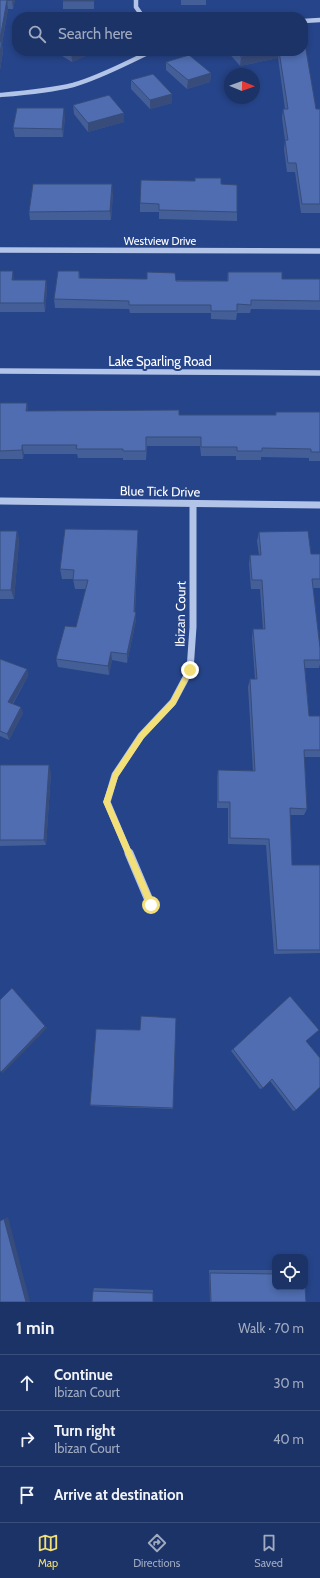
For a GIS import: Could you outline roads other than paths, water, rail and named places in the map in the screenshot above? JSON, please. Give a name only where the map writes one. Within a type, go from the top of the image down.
[{"type":"street","points":[[136,0],[136,7],[140,12]]},
{"type":"street","points":[[308,21],[320,20]]},
{"type":"street","points":[[0,95],[33,92],[73,84],[113,70],[142,56]]},
{"type":"street","name":"Westview Drive","points":[[0,250],[320,251]]},
{"type":"street","name":"Lake Sparling Road","points":[[0,372],[320,373]]},
{"type":"street","name":"Blue Tick Drive","points":[[0,501],[320,505]]},
{"type":"street","name":"Ibizan Court","points":[[151,905],[107,802],[115,775],[141,736],[173,702],[190,670],[193,627],[193,504]]}]
